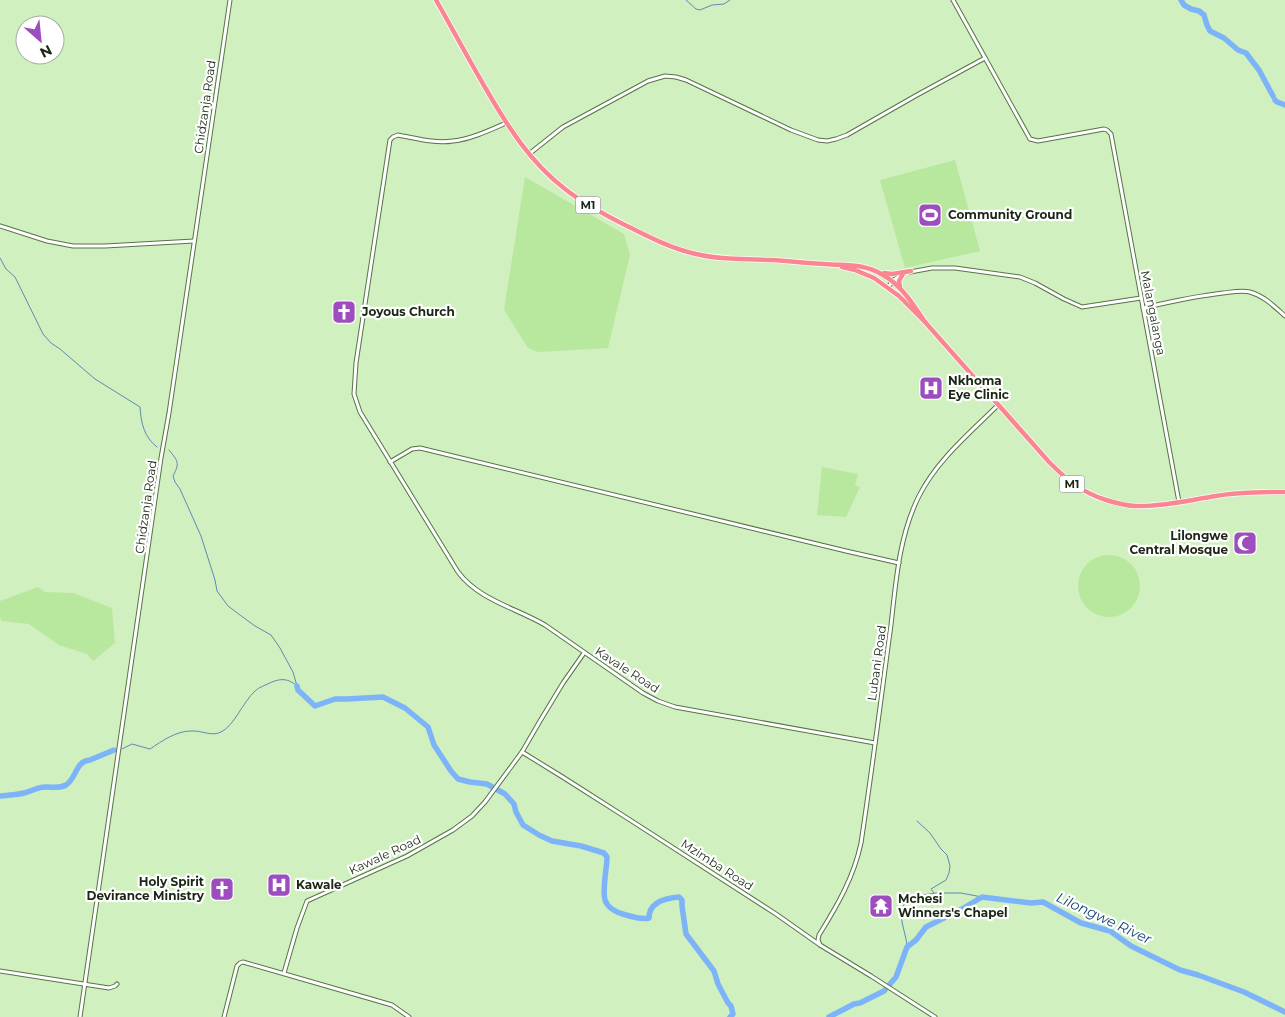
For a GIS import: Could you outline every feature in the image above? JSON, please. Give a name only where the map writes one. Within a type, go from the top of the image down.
[{"type":"highway","name":"M1","points":[[436,0],[506,123],[529,154],[551,177],[589,206],[650,238],[673,248],[697,254],[718,258],[853,265],[892,274],[911,272]]},
{"type":"highway","name":"M1","points":[[835,265],[862,272],[874,278],[888,287],[925,322]]},
{"type":"highway","name":"M1","points":[[866,267],[884,275],[900,288],[925,322],[998,405],[1061,474],[1075,486],[1086,492],[1114,503],[1134,506],[1151,506],[1237,493],[1285,492]]},
{"type":"highway","points":[[900,288],[903,274]]},
{"type":"street","name":"Chidzanja Road","points":[[80,1017],[230,0]]},
{"type":"street","points":[[529,154],[575,120],[648,81],[665,76],[686,80],[809,137],[831,141],[847,135],[985,58],[953,0]]},
{"type":"street","name":"Malangalanga","points":[[985,58],[1032,140],[1038,142],[1104,129],[1110,134],[1179,502]]},
{"type":"street","points":[[506,123],[452,142],[398,135],[393,136],[390,140],[356,363],[354,389],[360,412],[466,582],[478,592],[545,625],[584,653]]},
{"type":"street","points":[[0,226],[46,241],[73,246],[194,241]]},
{"type":"street","points":[[888,287],[903,274],[932,268],[955,268],[1020,277],[1082,307],[1141,298]]},
{"type":"street","points":[[1143,308],[1208,295],[1250,292],[1275,306],[1285,316]]},
{"type":"street","name":"Lubani Road","points":[[820,945],[818,937],[846,889],[860,850],[899,563],[910,516],[925,486],[953,450],[998,405]]},
{"type":"street","points":[[390,462],[412,449],[420,448],[899,563]]},
{"type":"street","name":"Kavale Road","points":[[498,784],[522,752],[563,683],[584,653],[643,693],[668,704],[874,743]]},
{"type":"street","name":"Mzimba Road","points":[[522,752],[697,863],[820,945],[935,1017]]},
{"type":"street","name":"Kawale Road","points":[[284,973],[307,901],[397,861],[453,830],[480,808],[498,784]]},
{"type":"street","points":[[224,1017],[238,966],[240,963],[246,962],[392,1005],[409,1017]]},
{"type":"street","points":[[0,971],[109,988],[117,984]]},
{"type":"green space","name":"Community Ground","points":[[955,160],[980,251],[905,268],[880,180]]},
{"type":"green space","points":[[525,177],[624,234],[630,255],[608,348],[538,352],[528,348],[504,310]]},
{"type":"green space","points":[[822,467],[858,474],[855,485],[860,487],[846,517],[817,515]]},
{"type":"green space","points":[[1103,555],[1115,555],[1131,564],[1138,574],[1140,586],[1138,598],[1131,608],[1115,617],[1103,617],[1092,612],[1083,603],[1078,592],[1078,580],[1083,569],[1092,560]]},
{"type":"green space","points":[[38,587],[45,592],[73,593],[112,608],[115,643],[93,661],[87,654],[59,645],[29,624],[2,621],[0,618],[0,601]]},
{"type":"waterway","points":[[686,0],[696,9],[700,10],[712,5],[724,4],[730,0]]},
{"type":"waterway","points":[[1181,0],[1184,5],[1204,15],[1210,31],[1224,38],[1238,50],[1246,53],[1259,70],[1273,96]]},
{"type":"waterway","points":[[1275,100],[1285,105]]},
{"type":"waterway","points":[[0,258],[6,269],[15,277],[43,334],[51,343],[95,379],[140,407],[144,429],[149,439],[157,447]]},
{"type":"waterway","points":[[169,450],[177,462],[177,468],[173,476],[175,482],[201,536],[217,591],[228,606],[271,635],[293,672],[297,686]]},
{"type":"waterway","points":[[122,749],[132,744],[150,749],[169,737],[185,731],[210,734],[221,732],[230,725],[258,688],[279,680],[288,680],[296,685]]},
{"type":"waterway","points":[[297,686],[298,690],[315,706],[335,699],[383,697],[405,708],[428,727],[434,745],[458,779],[487,784],[505,794],[514,804],[523,825],[539,835],[552,841],[581,846],[604,853],[607,857],[604,896],[608,906],[614,910],[638,918],[649,918],[652,908],[659,902],[679,897],[682,900],[686,934],[714,971],[718,984],[731,1006],[733,1014],[730,1017]]},
{"type":"waterway","points":[[0,796],[21,794],[42,787],[66,785],[70,782],[81,763],[114,750]]},
{"type":"waterway","points":[[917,821],[930,833],[947,855],[950,866],[946,880],[931,889],[934,893]]},
{"type":"waterway","points":[[907,947],[901,913],[908,897],[936,893],[961,893],[982,897]]},
{"type":"waterway","name":"Lilongwe River","points":[[829,1017],[884,991],[896,977],[907,947],[916,940],[926,927],[982,897],[1031,903],[1043,902],[1081,923],[1110,931],[1131,946],[1180,970],[1244,992],[1285,1012]]},
{"type":"place","name":"Community Ground","points":[[930,215]]},
{"type":"place","name":"Joyous Church","points":[[344,312]]},
{"type":"place","name":"Nkhoma Eye Clinic","points":[[931,388]]},
{"type":"place","name":"Lilongwe Central Mosque","points":[[1245,543]]},
{"type":"place","name":"Kawale","points":[[279,885]]},
{"type":"place","name":"Holy Spirit Devirance Ministry","points":[[222,889]]},
{"type":"place","name":"Mchesi Winners's Chapel","points":[[881,906]]}]
